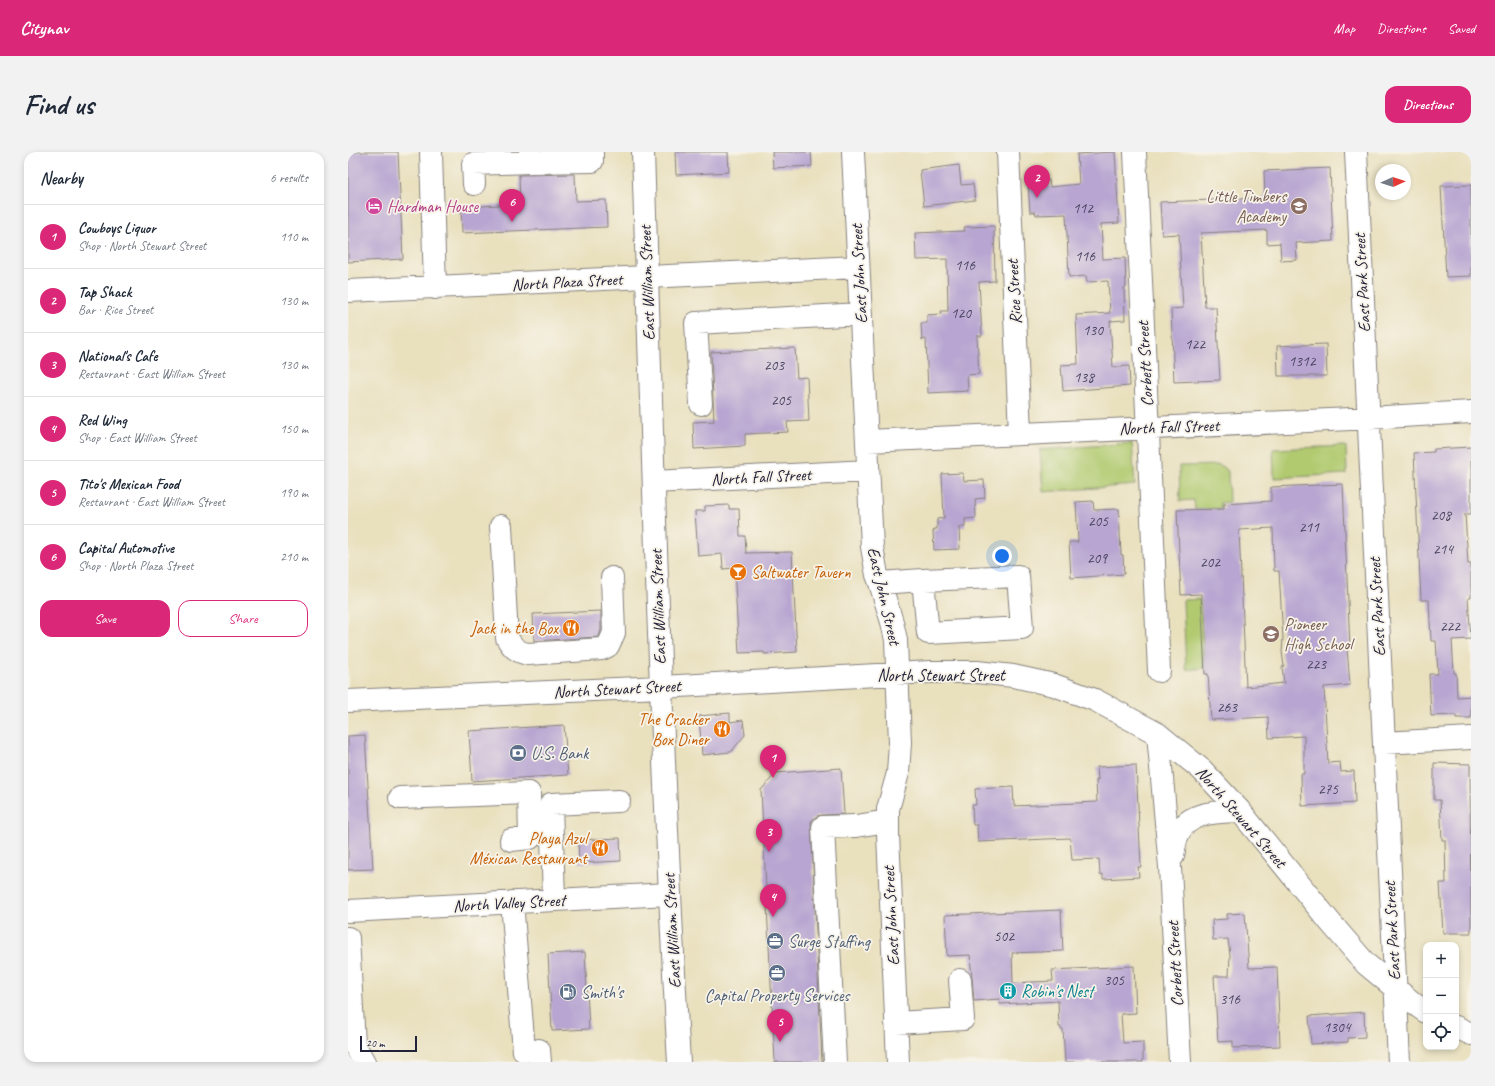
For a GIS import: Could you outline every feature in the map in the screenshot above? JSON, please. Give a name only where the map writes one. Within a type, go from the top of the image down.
[{"type":"street","points":[[430,152],[435,288]]},
{"type":"street","points":[[474,184],[473,164],[530,157],[592,161],[592,152]]},
{"type":"street","name":"East William Street","points":[[643,152],[669,894],[679,1062]]},
{"type":"street","name":"East John Street","points":[[853,152],[872,547],[876,576],[880,583],[896,640],[898,673],[900,743],[898,773],[888,809],[898,1062]]},
{"type":"street","name":"Rice Street","points":[[1008,152],[1020,433]]},
{"type":"street","name":"Corbett Street","points":[[1136,152],[1159,671]]},
{"type":"street","name":"East Park Street","points":[[1356,152],[1399,1062]]},
{"type":"street","name":"North Plaza Street","points":[[348,291],[858,268]]},
{"type":"street","points":[[701,404],[696,323],[861,314]]},
{"type":"street","name":"North Fall Street","points":[[867,440],[1368,418],[1471,412]]},
{"type":"street","name":"North Fall Street","points":[[654,482],[868,471]]},
{"type":"street","points":[[501,526],[507,638],[513,648],[521,652],[528,654],[602,649],[608,646],[614,629],[612,578]]},
{"type":"street","points":[[880,583],[923,580],[1018,576],[1022,628],[928,633],[923,580]]},
{"type":"street","name":"North Stewart Street","points":[[348,701],[661,687],[930,672],[977,672],[1013,676],[1054,685],[1095,700],[1158,734],[1202,770],[1240,811],[1366,964],[1413,1004],[1423,1010]]},
{"type":"street","name":"Corbett Street","points":[[1158,734],[1170,867],[1180,1062]]},
{"type":"street","points":[[1384,743],[1471,738]]},
{"type":"street","points":[[400,798],[529,793],[530,838],[512,840]]},
{"type":"street","points":[[554,900],[551,804],[620,802]]},
{"type":"street","name":"Corbett Street","points":[[1170,867],[1176,837],[1188,822],[1204,814],[1240,811]]},
{"type":"street","points":[[834,1062],[823,827],[856,826],[888,821]]},
{"type":"street","name":"North Valley Street","points":[[348,911],[669,894]]},
{"type":"street","points":[[512,902],[534,1054]]},
{"type":"street","points":[[348,938],[354,1044],[364,1062]]},
{"type":"street","points":[[896,1023],[964,1019],[960,980]]},
{"type":"street","points":[[1459,1028],[1471,1034]]},
{"type":"green space","points":[[1132,443],[1135,485],[1043,492],[1040,450]]},
{"type":"green space","points":[[1346,446],[1347,474],[1274,478],[1273,449]]},
{"type":"green space","points":[[1220,465],[1228,471],[1229,502],[1220,503],[1221,508],[1195,510],[1194,500],[1180,501],[1179,466]]},
{"type":"green space","points":[[1200,599],[1204,668],[1186,670],[1183,600]]},
{"type":"building","name":"Hardman House","points":[[348,152],[398,152],[403,259],[348,262]]},
{"type":"building","points":[[675,152],[728,152],[729,172],[676,175]]},
{"type":"building","points":[[772,152],[811,152],[812,166],[773,168]]},
{"type":"building","points":[[1115,152],[1119,223],[1101,224],[1103,259],[1125,258],[1125,320],[1110,321],[1113,367],[1129,366],[1130,386],[1063,391],[1061,365],[1078,364],[1076,315],[1110,313],[1108,281],[1087,282],[1086,276],[1069,277],[1066,214],[1036,215],[1035,212],[1030,212],[1028,182],[1049,180],[1050,187],[1079,184],[1077,154]]},
{"type":"building","points":[[959,165],[961,185],[973,184],[975,200],[924,206],[920,170]]},
{"type":"building","points":[[1330,168],[1333,241],[1296,243],[1297,260],[1281,261],[1280,243],[1267,244],[1267,230],[1201,233],[1205,307],[1216,307],[1220,380],[1174,382],[1171,309],[1183,308],[1179,234],[1162,235],[1160,202],[1265,198],[1264,171]]},
{"type":"building","points":[[575,174],[576,201],[606,200],[607,227],[462,233],[461,207],[520,204],[519,175]]},
{"type":"building","points":[[1471,185],[1471,276],[1446,277],[1441,186]]},
{"type":"building","points":[[994,226],[995,281],[979,282],[982,336],[977,336],[979,374],[967,375],[968,391],[928,393],[926,339],[922,340],[921,323],[927,323],[927,315],[942,314],[941,311],[948,311],[947,259],[916,260],[915,233],[965,231],[964,227]]},
{"type":"building","points":[[1326,344],[1327,376],[1278,376],[1277,346]]},
{"type":"building","points":[[795,348],[797,378],[807,377],[809,421],[787,422],[788,432],[745,434],[745,446],[694,449],[693,422],[714,421],[711,352]]},
{"type":"building","points":[[1471,447],[1471,514],[1465,514],[1468,564],[1471,564],[1471,598],[1468,598],[1471,639],[1452,640],[1457,697],[1471,696],[1471,718],[1456,718],[1456,715],[1431,716],[1429,674],[1438,674],[1436,641],[1431,641],[1429,600],[1421,600],[1414,453],[1434,452],[1434,449]]},
{"type":"building","points":[[963,473],[964,481],[984,480],[985,498],[975,499],[976,518],[965,519],[965,527],[959,527],[960,549],[934,550],[933,531],[934,529],[937,529],[937,519],[944,518],[942,474]]},
{"type":"building","points":[[1343,484],[1350,648],[1347,648],[1350,685],[1324,687],[1328,763],[1340,762],[1341,772],[1354,771],[1355,803],[1302,806],[1301,774],[1304,774],[1304,736],[1269,738],[1268,717],[1211,720],[1208,674],[1205,674],[1201,594],[1181,595],[1177,510],[1224,509],[1224,504],[1271,501],[1271,487]],"holes":[[[1273,528],[1274,571],[1279,571],[1283,638],[1282,652],[1284,666],[1282,667],[1284,683],[1246,687],[1239,530]]]},
{"type":"building","points":[[1093,501],[1094,510],[1119,509],[1121,555],[1123,555],[1124,574],[1071,578],[1069,542],[1078,542],[1076,502]]},
{"type":"building","points":[[729,505],[729,509],[739,509],[740,536],[745,536],[746,553],[792,552],[797,652],[764,654],[764,652],[739,653],[734,568],[723,569],[722,554],[698,556],[695,511],[705,511],[705,506]]},
{"type":"building","points":[[601,611],[601,630],[599,637],[534,641],[533,614]]},
{"type":"building","name":"The Cracker Box Diner","points":[[730,713],[730,722],[743,720],[745,735],[731,752],[702,755],[699,716]]},
{"type":"building","name":"U.S. Bank","points":[[564,725],[568,775],[472,781],[469,731]]},
{"type":"building","points":[[365,735],[373,869],[348,870],[348,736]]},
{"type":"building","points":[[1434,763],[1470,764],[1471,933],[1443,933],[1440,883],[1446,883],[1445,840],[1442,840],[1440,800],[1434,800]]},
{"type":"building","points":[[1136,765],[1141,867],[1138,867],[1139,877],[1103,879],[1103,874],[1100,875],[1099,859],[1072,860],[1070,838],[978,842],[977,825],[973,825],[972,805],[976,805],[975,789],[1013,787],[1014,806],[1097,802],[1097,767]]},
{"type":"building","points":[[841,768],[844,814],[817,816],[811,821],[822,1062],[775,1062],[761,790],[776,773]]},
{"type":"building","points":[[620,838],[621,861],[579,863],[578,840]]},
{"type":"building","points":[[1061,910],[1063,951],[1012,953],[1013,983],[1053,981],[1052,970],[1134,966],[1136,1013],[1121,1014],[1123,1043],[1143,1042],[1143,1062],[1065,1062],[1063,1029],[1061,1030],[1061,1027],[1059,1027],[1058,1001],[1000,1004],[999,999],[974,1001],[970,955],[947,956],[945,915]]},
{"type":"building","points":[[1245,913],[1249,968],[1277,967],[1280,1046],[1233,1048],[1233,1041],[1218,1042],[1214,976],[1229,976],[1230,955],[1228,939],[1213,940],[1212,920],[1227,919],[1227,914]]},
{"type":"building","name":"Smith's","points":[[585,952],[589,1029],[552,1031],[548,954]]},
{"type":"building","points":[[1364,1012],[1365,1037],[1348,1038],[1348,1042],[1311,1044],[1309,1016]]},
{"type":"place","name":"Tap Shack","points":[[1037,198]]},
{"type":"place","name":"Hardman House","points":[[374,206]]},
{"type":"place","name":"Little Timbers Academy","points":[[1299,206]]},
{"type":"place","name":"Capital Automotive","points":[[512,222]]},
{"type":"place","name":"Saltwater Tavern","points":[[738,572]]},
{"type":"place","name":"Jack in the Box","points":[[571,628]]},
{"type":"place","name":"Pioneer High School","points":[[1271,634]]},
{"type":"place","name":"The Cracker Box Diner","points":[[722,729]]},
{"type":"place","name":"U.S. Bank","points":[[518,753]]},
{"type":"place","name":"Cowboys Liquor","points":[[773,778]]},
{"type":"place","name":"Playa Azul Méxican Restaurant","points":[[600,848]]},
{"type":"place","name":"National's Cafe","points":[[769,852]]},
{"type":"place","name":"Red Wing","points":[[773,917]]},
{"type":"place","name":"Surge Staffing","points":[[775,941]]},
{"type":"place","name":"Capital Property Services","points":[[777,973]]},
{"type":"place","name":"Robin's Nest","points":[[1008,991]]},
{"type":"place","name":"Smith's","points":[[568,992]]},
{"type":"place","name":"Tito's Mexican Food","points":[[780,1042]]}]
